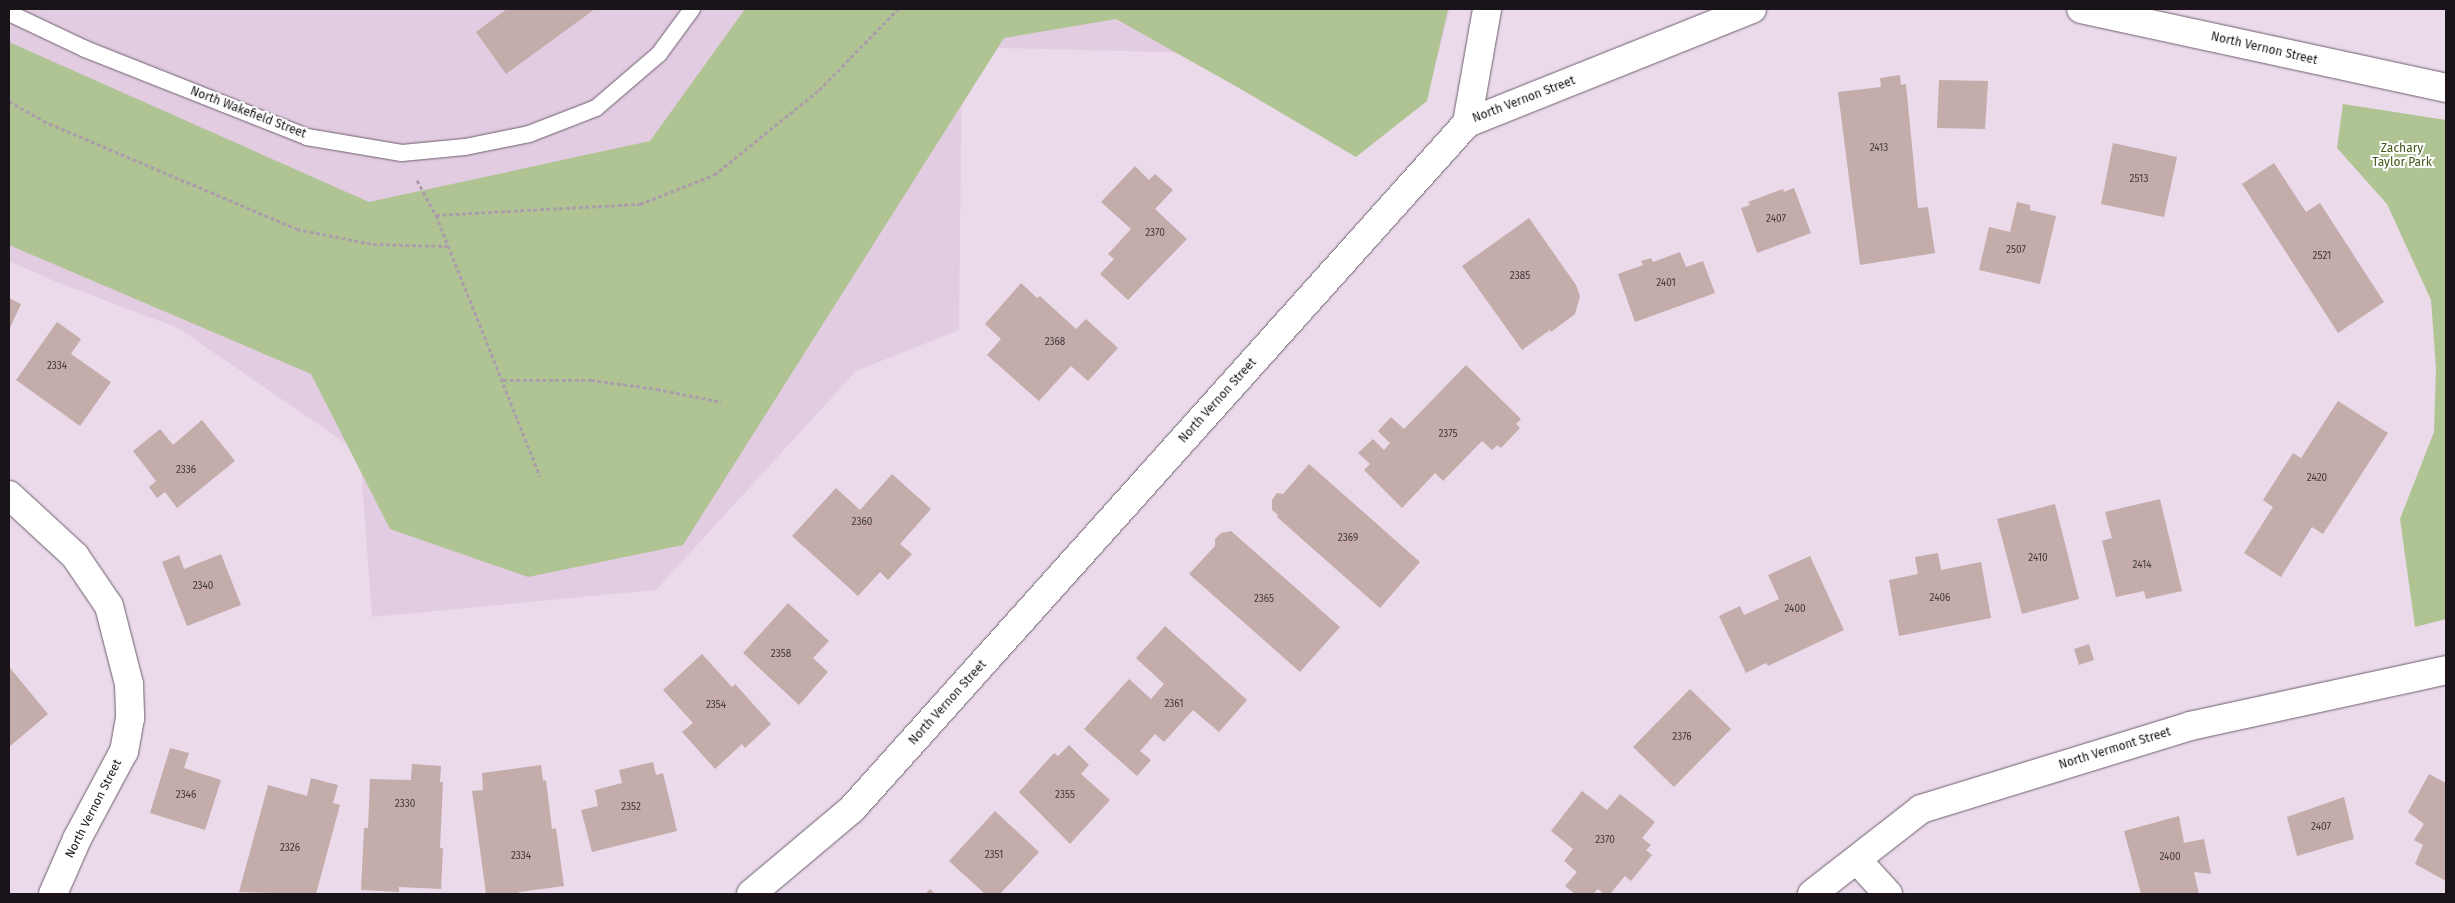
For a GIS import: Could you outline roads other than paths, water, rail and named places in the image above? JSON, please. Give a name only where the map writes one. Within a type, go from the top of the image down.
[{"type":"street","points":[[1467,123],[1487,9]]},
{"type":"street","name":"North Vernon Street","points":[[751,894],[852,809],[1467,123],[1752,9]]},
{"type":"street","name":"North Vernon Street","points":[[2081,9],[2446,88]]},
{"type":"street","name":"North Vernon Street","points":[[9,495],[75,556],[109,606],[129,684],[130,718],[124,751],[77,839],[53,894]]},
{"type":"street","name":"North Vermont Street","points":[[1812,894],[1921,809],[2190,726],[2446,670]]},
{"type":"street","points":[[1857,860],[1888,894]]},
{"type":"lane","name":"North Wakefield Street","points":[[9,13],[85,49],[307,137],[402,152],[465,147],[529,134],[596,108],[659,54],[692,9]]},
{"type":"park label","name":"Zachary Taylor Park","points":[[2402,156]]}]
